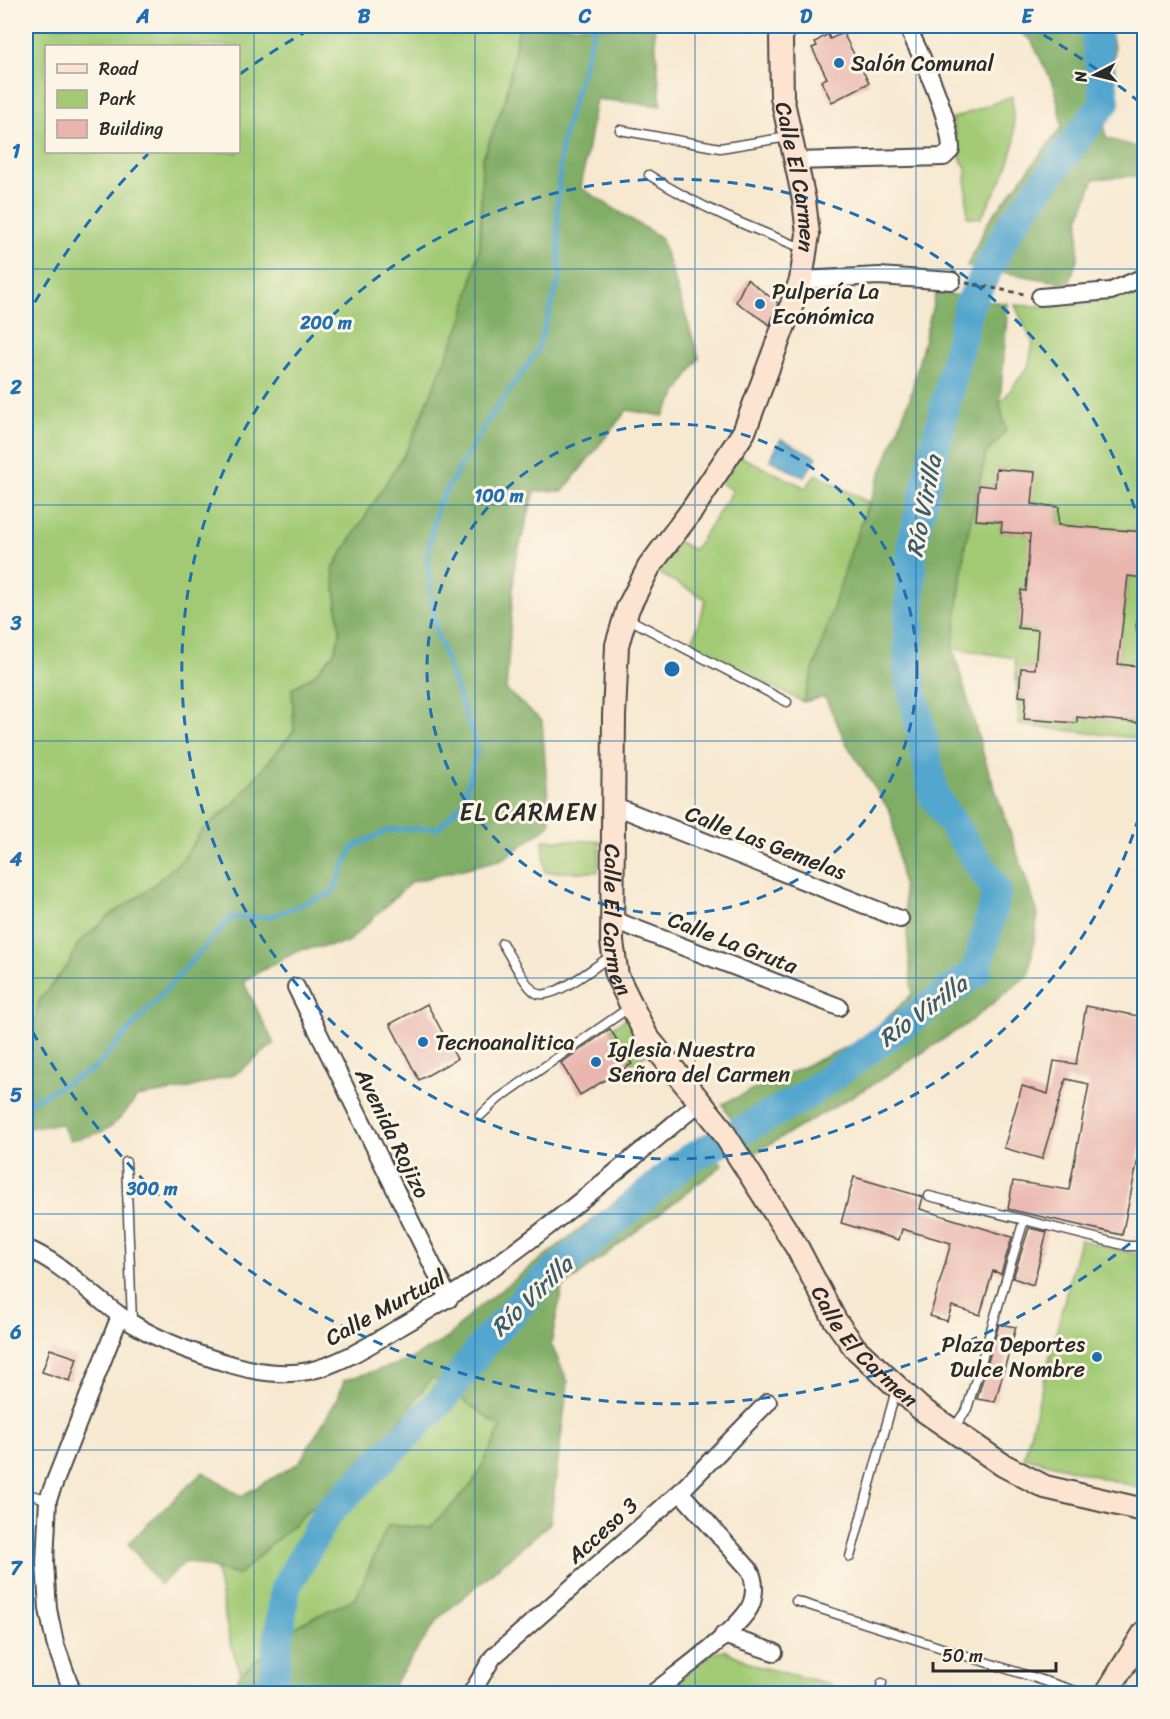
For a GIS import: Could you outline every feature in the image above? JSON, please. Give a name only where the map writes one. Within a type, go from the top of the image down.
[{"type":"street","name":"Calle El Carmen","points":[[784,26],[781,38],[782,97],[804,200],[808,234],[801,280],[744,432],[692,510],[649,567],[625,617],[617,645],[611,919],[617,976],[647,1037],[718,1124],[798,1249],[835,1320],[855,1348],[896,1388],[1003,1465],[1045,1487],[1144,1510]]},
{"type":"street","points":[[794,161],[944,157],[951,150],[951,140],[907,26]]},
{"type":"street","points":[[801,280],[879,276],[952,280]]},
{"type":"street","points":[[1040,297],[1111,291],[1144,277]]},
{"type":"street","name":"Calle Las Gemelas","points":[[615,806],[900,919]]},
{"type":"street","name":"Calle La Gruta","points":[[611,919],[839,1007]]},
{"type":"street","name":"Avenida Rojizo","points":[[296,987],[449,1299]]},
{"type":"street","name":"Calle Murtual","points":[[26,1248],[48,1257],[126,1319],[157,1337],[234,1366],[269,1373],[308,1371],[350,1356],[449,1299],[619,1169],[700,1102]]},
{"type":"street","points":[[73,1694],[58,1652],[48,1610],[45,1563],[48,1499],[126,1319]]},
{"type":"street","name":"Acceso 3","points":[[471,1694],[493,1657],[680,1492],[768,1402]]},
{"type":"street","points":[[652,1694],[748,1612],[753,1599],[754,1578],[749,1569],[680,1492]]},
{"type":"street","points":[[1106,1694],[1144,1633]]},
{"type":"street","points":[[723,1635],[774,1652]]},
{"type":"lane","points":[[620,130],[720,148],[789,137]]},
{"type":"lane","points":[[649,175],[682,197],[729,220],[806,250]]},
{"type":"lane","points":[[1144,612],[1141,626],[1144,645]]},
{"type":"lane","points":[[625,617],[787,702]]},
{"type":"lane","points":[[502,943],[532,990],[541,995],[554,993],[614,954]]},
{"type":"lane","points":[[480,1116],[498,1100],[631,1006]]},
{"type":"lane","points":[[126,1162],[126,1319]]},
{"type":"lane","points":[[929,1196],[1127,1246],[1139,1246],[1144,1241]]},
{"type":"lane","points":[[952,1430],[967,1409],[1024,1220]]},
{"type":"lane","points":[[850,1557],[896,1388]]},
{"type":"lane","points":[[26,1494],[48,1499]]},
{"type":"lane","points":[[796,1601],[1085,1694]]},
{"type":"lane","points":[[879,1694],[882,1683]]},
{"type":"path","points":[[952,280],[1040,297]]},
{"type":"green space","points":[[26,26],[519,26],[506,97],[482,161],[480,247],[463,318],[408,448],[333,568],[340,633],[334,653],[314,675],[292,689],[294,731],[234,803],[202,831],[183,859],[143,894],[110,915],[78,944],[69,963],[39,1001],[34,1030],[26,1038]]},
{"type":"green space","points":[[519,26],[654,26],[661,106],[596,99],[581,188],[661,238],[699,358],[663,416],[627,410],[563,491],[535,491],[515,562],[506,690],[542,721],[550,825],[503,859],[411,882],[347,943],[299,950],[243,981],[274,1044],[237,1073],[186,1089],[137,1097],[123,1116],[109,1128],[93,1135],[70,1140],[61,1124],[26,1128],[26,1038],[34,1030],[39,1001],[69,963],[78,944],[110,915],[143,894],[183,859],[202,831],[234,803],[294,731],[292,689],[314,675],[334,653],[340,633],[333,568],[408,448],[463,318],[480,247],[482,161],[506,97]]},
{"type":"green space","points":[[1011,26],[1108,26],[1113,40],[1114,53],[1105,110],[1106,138],[1144,149],[1144,175],[1094,179],[1079,219],[1078,256],[1069,284],[967,266],[988,222],[1062,127],[1055,88],[1031,40]]},
{"type":"green space","points":[[1012,96],[1015,142],[1006,171],[981,218],[967,217],[966,167],[958,151],[952,119]]},
{"type":"green space","points":[[1144,287],[1144,532],[1058,525],[1059,507],[1032,504],[1034,472],[997,469],[995,487],[979,485],[976,520],[1002,522],[1001,532],[1030,534],[1070,594],[1021,591],[1018,628],[1056,631],[1037,647],[1035,669],[1021,668],[1019,696],[1026,697],[1024,718],[1077,723],[1077,717],[1144,723],[1144,739],[1019,725],[1015,658],[953,648],[965,545],[986,454],[1006,431],[1000,404],[1028,367],[1033,344],[1015,305],[1065,306],[1096,302]]},
{"type":"green space","points":[[936,292],[1008,304],[1000,404],[1006,431],[986,454],[965,545],[953,648],[984,757],[1038,914],[1029,974],[967,1024],[875,1083],[753,1154],[722,1104],[866,1038],[912,994],[904,894],[891,813],[846,743],[825,697],[803,702],[852,548],[910,398]]},
{"type":"green space","points":[[735,454],[806,488],[816,474],[868,502],[803,702],[691,646],[706,599],[655,571],[677,541],[694,550],[733,491],[718,481]]},
{"type":"green space","points":[[1128,576],[1144,578],[1144,667],[1118,664]]},
{"type":"green space","points":[[543,840],[600,841],[598,872],[545,872]]},
{"type":"green space","points":[[628,1017],[650,1052],[632,1064],[610,1029]]},
{"type":"green space","points":[[699,1137],[723,1165],[562,1288],[551,1344],[568,1382],[550,1523],[439,1618],[395,1682],[390,1693],[230,1693],[241,1673],[302,1623],[356,1598],[388,1525],[430,1528],[473,1483],[501,1428],[432,1377],[381,1445],[238,1575],[186,1561],[160,1585],[128,1543],[203,1472],[241,1496],[299,1463],[338,1398],[344,1380],[405,1362],[448,1338],[471,1313]]},
{"type":"green space","name":"Plaza Deportes Dulce Nombre","points":[[1080,1240],[1144,1256],[1144,1489],[1024,1457]]},
{"type":"green space","points":[[432,1376],[501,1428],[473,1483],[430,1528],[388,1525],[356,1598],[302,1623],[241,1673],[230,1642],[216,1569],[238,1575],[381,1445]]},
{"type":"green space","points":[[724,1650],[756,1666],[830,1684],[829,1693],[663,1694],[714,1652]]},
{"type":"water","points":[[781,439],[817,457],[804,477],[770,460]]},
{"type":"building","name":"Salón Comunal","points":[[843,33],[869,83],[832,102],[821,81],[827,78],[812,48],[817,46],[815,42],[828,34],[830,39]]},
{"type":"building","name":"Pulpería La Económica","points":[[747,279],[778,303],[770,325],[736,302]]},
{"type":"building","points":[[996,469],[1035,472],[1032,504],[1059,507],[1058,525],[1144,532],[1144,578],[1128,576],[1118,664],[1144,667],[1144,723],[1077,717],[1077,723],[1024,719],[1026,697],[1019,696],[1021,668],[1035,669],[1038,630],[1018,628],[1021,590],[1026,591],[1030,534],[1001,532],[1002,522],[976,520],[979,485],[995,487]]},
{"type":"building","name":"Tecnoanalitica","points":[[427,1004],[457,1059],[419,1080],[390,1024]]},
{"type":"building","points":[[1086,1006],[1144,1017],[1144,1131],[1122,1235],[1008,1209],[1013,1181],[1069,1190],[1089,1084],[1066,1079],[1042,1159],[1004,1148],[1022,1086],[1048,1094],[1054,1061],[1076,1064]]},
{"type":"building","name":"Iglesia Nuestra Señora del Carmen","points":[[610,1029],[632,1064],[580,1095],[561,1063]]},
{"type":"building","points":[[854,1177],[923,1197],[920,1209],[1012,1237],[1001,1274],[993,1271],[980,1315],[952,1306],[947,1321],[930,1316],[951,1243],[902,1229],[899,1240],[841,1223]]},
{"type":"building","points":[[1029,1228],[1047,1232],[1033,1285],[1013,1278]]},
{"type":"building","points":[[999,1324],[1016,1327],[995,1402],[977,1399]]},
{"type":"building","points":[[50,1349],[77,1358],[70,1381],[42,1372]]},
{"type":"waterway","points":[[26,1104],[95,1068],[231,918],[269,917],[332,893],[353,847],[389,830],[438,828],[463,803],[477,747],[436,631],[427,558],[437,506],[487,422],[537,352],[560,277],[557,207],[562,141],[595,26]]},
{"type":"waterway","name":"Río Virilla","points":[[268,1694],[273,1683],[285,1589],[327,1514],[442,1400],[485,1342],[531,1292],[686,1161],[805,1096],[976,972],[997,891],[934,796],[908,667],[912,544],[969,305],[1010,227],[1105,102],[1094,26]]},
{"type":"place","name":"Salón Comunal","points":[[839,63]]},
{"type":"place","name":"Pulpería La Económica","points":[[760,304]]},
{"type":"place","name":"Tecnoanalitica","points":[[423,1042]]},
{"type":"place","name":"Iglesia Nuestra Señora del Carmen","points":[[596,1062]]},
{"type":"place","name":"Plaza Deportes Dulce Nombre","points":[[1097,1357]]},
{"type":"district","name":"EL CARMEN","points":[[529,812]]}]
